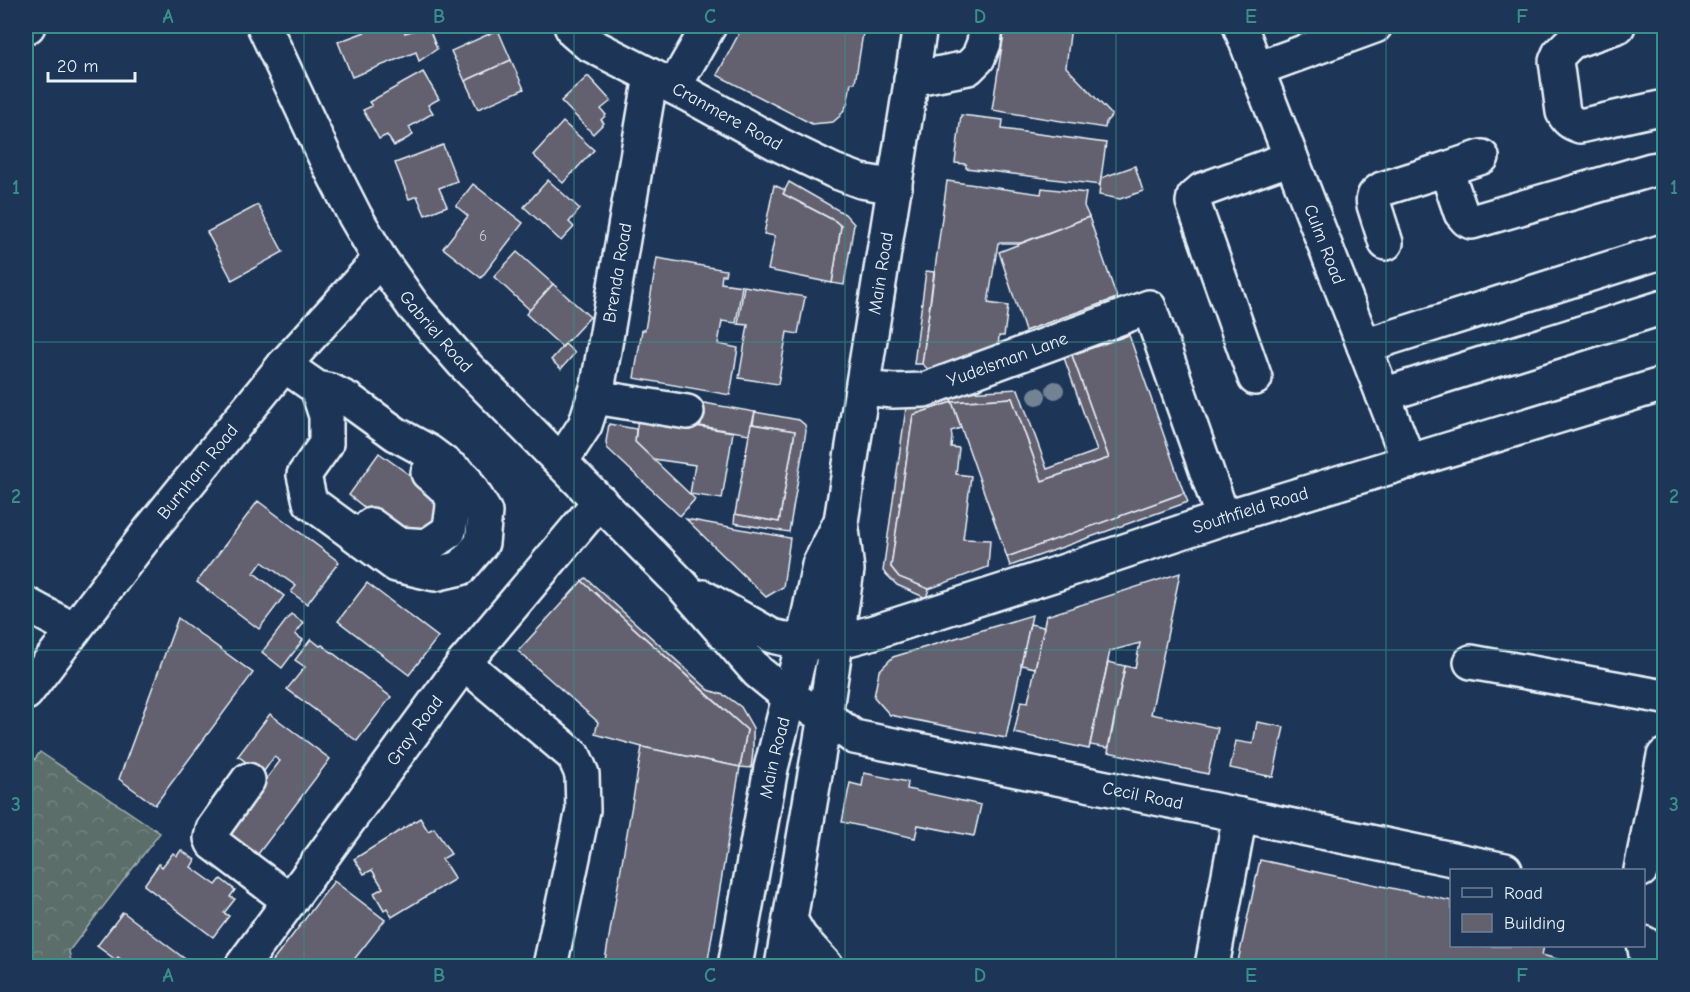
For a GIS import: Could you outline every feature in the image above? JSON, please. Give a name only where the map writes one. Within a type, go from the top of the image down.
[{"type":"street","name":"Gabriel Road","points":[[264,26],[355,216],[380,259],[414,307],[463,363],[682,585],[759,672],[789,697]]},
{"type":"street","name":"Brenda Road","points":[[561,462],[585,425],[595,397],[662,82],[709,26]]},
{"type":"street","name":"Main Road","points":[[782,966],[837,642],[847,570],[841,521],[920,26]]},
{"type":"street","points":[[911,79],[968,68],[978,58],[984,43],[986,26]]},
{"type":"street","name":"Culm Road","points":[[1240,26],[1409,462]]},
{"type":"street","points":[[1257,69],[1299,38],[1375,26]]},
{"type":"street","points":[[1618,26],[1571,42],[1559,54],[1556,61],[1563,112],[1567,119],[1580,126],[1665,107]]},
{"type":"street","name":"Cranmere Road","points":[[586,32],[662,82],[778,144],[834,171],[861,181],[895,187]]},
{"type":"street","points":[[1386,243],[1373,200],[1378,191],[1482,157]]},
{"type":"street","points":[[1255,378],[1193,202],[1194,197],[1202,190],[1292,158]]},
{"type":"street","points":[[1446,169],[1461,213],[1464,218],[1472,222],[1665,168]]},
{"type":"street","points":[[1364,346],[1665,251]]},
{"type":"street","name":"Burnham Road","points":[[26,693],[151,529],[285,365],[380,259]]},
{"type":"street","name":"Yudelsman Lane","points":[[863,388],[893,392],[924,390],[1149,307],[1223,518]]},
{"type":"street","points":[[1383,395],[1665,307]]},
{"type":"street","points":[[285,365],[317,388],[339,395],[366,412],[396,434],[429,452],[464,478],[485,512],[482,543],[462,568],[435,574],[396,566],[310,502],[304,475],[326,444],[347,424],[366,412]]},
{"type":"street","name":"Southfield Road","points":[[837,642],[1056,574],[1223,518],[1665,384]]},
{"type":"street","points":[[317,388],[326,416],[326,444]]},
{"type":"street","points":[[595,397],[687,412]]},
{"type":"street","name":"Gray Road","points":[[242,966],[464,663],[600,501]]},
{"type":"street","name":"Main Road","points":[[735,966],[771,768],[803,643],[819,566],[841,521]]},
{"type":"street","name":"Gabriel Road","points":[[682,585],[772,636],[803,643],[837,642]]},
{"type":"street","points":[[26,604],[74,630]]},
{"type":"street","points":[[1471,662],[1665,696]]},
{"type":"street","points":[[464,663],[574,756],[582,774],[583,810],[550,966]]},
{"type":"street","name":"Cecil Road","points":[[789,697],[825,716],[854,737],[1500,869]]},
{"type":"street","points":[[1641,869],[1665,756]]},
{"type":"street","points":[[248,780],[213,829],[211,838],[216,846],[290,901]]},
{"type":"street","points":[[1212,966],[1240,815]]},
{"type":"street","points":[[790,920],[800,937],[827,966]]},
{"type":"street","points":[[1645,947],[1648,966]]},
{"type":"green space","points":[[40,752],[160,833],[69,951],[72,966],[26,966],[26,771]]},
{"type":"building","points":[[381,26],[402,26],[405,33],[428,26],[437,49],[419,61],[416,52],[352,77],[338,42]]},
{"type":"building","points":[[743,26],[864,27],[855,83],[851,83],[847,105],[840,116],[833,122],[812,124],[717,75]]},
{"type":"building","points":[[1005,26],[1071,26],[1066,67],[1112,115],[1106,122],[1105,128],[992,110]]},
{"type":"building","points":[[498,30],[511,60],[465,81],[451,51]]},
{"type":"building","points":[[511,60],[524,89],[478,109],[465,81]]},
{"type":"building","points":[[423,72],[439,99],[428,105],[433,113],[409,127],[413,135],[394,146],[387,135],[379,139],[363,110],[372,106],[369,102]]},
{"type":"building","points":[[588,76],[611,101],[601,109],[606,115],[601,120],[604,123],[593,134],[561,101]]},
{"type":"building","points":[[961,115],[1003,120],[1002,129],[1106,143],[1100,185],[966,168],[966,164],[955,163]]},
{"type":"building","points":[[563,122],[594,150],[563,183],[533,155]]},
{"type":"building","points":[[443,145],[457,181],[439,188],[447,206],[425,215],[417,196],[409,199],[395,163]]},
{"type":"building","points":[[1135,166],[1143,191],[1120,199],[1099,195],[1101,178]]},
{"type":"building","points":[[548,180],[580,209],[569,222],[574,227],[561,241],[524,207]]},
{"type":"building","points":[[947,181],[1041,194],[1042,188],[1086,193],[1084,206],[1089,217],[1021,243],[998,243],[988,303],[1008,306],[1004,336],[999,336],[998,347],[928,369],[922,364]]},
{"type":"building","points":[[789,182],[845,214],[854,224],[844,285],[832,283],[841,226],[783,194]]},
{"type":"building","points":[[473,184],[523,223],[481,278],[443,248],[468,216],[456,206]]},
{"type":"building","points":[[774,185],[785,190],[783,194],[841,226],[832,283],[768,270],[775,236],[764,234]]},
{"type":"building","points":[[258,205],[283,252],[232,280],[207,232]]},
{"type":"building","points":[[1089,217],[1117,298],[1025,331],[999,252]]},
{"type":"building","points":[[517,252],[553,284],[530,310],[494,277]]},
{"type":"building","points":[[657,258],[726,270],[725,275],[722,275],[721,283],[742,286],[736,323],[722,321],[718,344],[738,348],[730,395],[634,378]]},
{"type":"building","points":[[926,271],[934,272],[922,364],[914,364]]},
{"type":"building","points":[[553,284],[590,317],[562,347],[526,314]]},
{"type":"building","points":[[744,286],[805,297],[798,334],[787,332],[778,384],[739,378],[748,325],[738,324]]},
{"type":"building","points":[[1117,298],[1120,307],[1028,340],[1025,331]]},
{"type":"building","points":[[1126,328],[1129,335],[1072,355],[1109,458],[1042,481],[1012,398],[952,402],[948,393],[1018,389],[1047,469],[1097,451],[1062,352]]},
{"type":"building","points":[[1129,335],[1184,493],[1007,557],[952,402],[1012,398],[1042,481],[1109,458],[1072,355]]},
{"type":"building","points":[[565,344],[575,353],[561,369],[551,360]]},
{"type":"building","points":[[948,393],[952,402],[913,415],[891,567],[899,577],[929,589],[926,598],[897,585],[883,571],[906,408]]},
{"type":"building","points":[[952,402],[961,428],[951,431],[951,447],[959,448],[956,474],[971,476],[963,539],[990,540],[988,567],[929,589],[899,577],[891,567],[913,415]]},
{"type":"building","points":[[704,403],[755,412],[749,434],[700,426]]},
{"type":"building","points":[[755,412],[799,420],[805,425],[806,431],[789,532],[734,523],[735,514],[779,522],[795,431],[753,424]]},
{"type":"building","points":[[638,417],[733,432],[722,499],[690,494],[695,465],[653,459],[635,442]]},
{"type":"building","points":[[609,424],[636,429],[635,442],[695,499],[680,516],[607,448]]},
{"type":"building","points":[[751,424],[795,431],[779,522],[735,514]]},
{"type":"building","points":[[379,453],[436,494],[439,527],[399,535],[349,495]]},
{"type":"building","points":[[1184,493],[1188,502],[1010,566],[1007,557]]},
{"type":"building","points":[[258,501],[339,562],[307,604],[291,592],[296,586],[262,562],[254,573],[284,596],[259,629],[197,582]]},
{"type":"building","points":[[686,519],[790,538],[783,587],[766,597]]},
{"type":"building","points":[[1180,573],[1151,714],[1218,728],[1208,774],[1108,752],[1125,666],[1135,668],[1140,643],[1110,651],[1089,749],[1014,733],[1021,701],[1028,702],[1046,616]]},
{"type":"building","points":[[586,578],[709,690],[726,696],[741,707],[753,728],[751,768],[740,767],[747,730],[582,581]]},
{"type":"building","points":[[582,581],[747,730],[740,767],[642,747],[595,734],[598,722],[518,651]]},
{"type":"building","points":[[367,583],[438,637],[409,675],[338,621]]},
{"type":"building","points":[[291,614],[304,623],[295,634],[303,640],[282,668],[262,652]]},
{"type":"building","points":[[1032,615],[1006,738],[890,715],[874,697],[879,671],[893,657]]},
{"type":"building","points":[[178,618],[253,673],[155,805],[119,779]]},
{"type":"building","points":[[1030,624],[1044,627],[1035,668],[1021,665]]},
{"type":"building","points":[[311,639],[391,697],[357,741],[287,689],[305,667],[295,660]]},
{"type":"building","points":[[1108,662],[1125,666],[1108,748],[1090,745]]},
{"type":"building","points":[[270,714],[330,759],[252,862],[220,839],[280,761],[274,757],[262,774],[238,756]]},
{"type":"building","points":[[1257,722],[1284,727],[1273,777],[1230,768],[1236,741],[1253,744]]},
{"type":"building","points":[[642,747],[740,767],[707,966],[604,966]]},
{"type":"building","points":[[864,773],[908,782],[907,789],[981,805],[974,836],[918,825],[915,838],[842,822],[850,783],[862,786]]},
{"type":"building","points":[[420,818],[428,831],[434,828],[451,854],[442,859],[455,879],[392,917],[387,908],[384,910],[374,893],[383,888],[372,870],[364,874],[354,859]]},
{"type":"building","points":[[181,850],[195,860],[191,867],[216,885],[221,879],[235,890],[230,897],[235,899],[224,913],[229,916],[213,937],[144,885],[159,864],[162,867],[173,853],[177,856]]},
{"type":"building","points":[[1260,860],[1450,901],[1450,947],[1544,947],[1542,955],[1583,966],[1237,966]]},
{"type":"building","points":[[334,881],[385,920],[349,966],[269,966]]},
{"type":"building","points":[[123,912],[193,965],[139,966],[131,961],[128,965],[118,957],[116,960],[97,946]]}]
